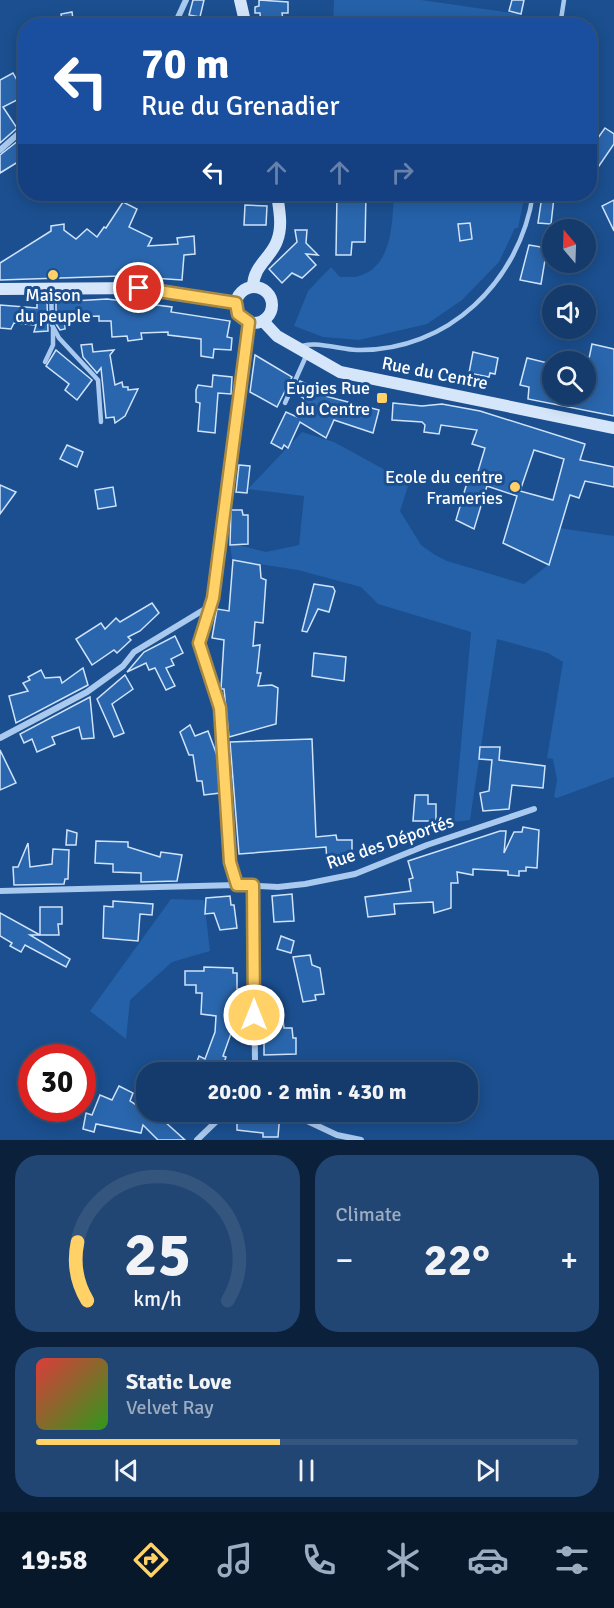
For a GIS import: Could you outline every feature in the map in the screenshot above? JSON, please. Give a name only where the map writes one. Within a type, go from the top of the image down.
[{"type":"street","points":[[178,18],[186,0]]},
{"type":"street","points":[[240,0],[244,18]]},
{"type":"street","points":[[0,150],[18,135]]},
{"type":"street","points":[[254,287],[258,268],[277,243],[281,228],[278,201]]},
{"type":"street","points":[[254,287],[265,290],[271,299],[271,310],[263,321],[249,322],[238,314],[236,303],[241,292],[254,287]]},
{"type":"street","points":[[0,289],[147,288],[236,303]]},
{"type":"street","name":"Rue du Centre","points":[[263,321],[277,336],[340,372],[614,428]]},
{"type":"street","points":[[237,885],[230,862],[220,708],[199,643],[210,606],[249,322]]},
{"type":"street","points":[[0,738],[87,692],[123,666],[134,652],[210,606]]},
{"type":"street","name":"Rue des Déportés","points":[[0,891],[237,885],[278,887],[355,874],[427,845],[534,809]]},
{"type":"street","points":[[253,885],[255,1062]]},
{"type":"street","points":[[197,1140],[216,1122]]},
{"type":"street","points":[[309,1122],[337,1135],[361,1140]]},
{"type":"lane","points":[[561,18],[564,0]]},
{"type":"lane","points":[[285,403],[307,343],[347,350],[385,349],[428,336],[458,319],[486,295],[508,266],[524,231],[531,201]]},
{"type":"lane","points":[[45,362],[54,345],[51,289]]},
{"type":"lane","points":[[52,325],[59,338],[98,380],[101,422]]},
{"type":"shaded area","points":[[334,0],[421,0],[519,14],[518,18],[333,18]]},
{"type":"shaded area","points":[[393,201],[524,201],[518,228],[515,228],[499,262],[462,300],[427,324],[359,340],[323,337],[294,326],[308,291],[331,267],[340,277],[354,277],[370,271],[379,263],[388,242]]},
{"type":"shaded area","points":[[302,432],[334,442],[409,483],[400,511],[421,545],[447,561],[524,584],[548,565],[559,528],[614,536],[614,777],[557,798],[554,797],[557,780],[553,759],[547,758],[563,662],[548,653],[497,639],[470,820],[454,822],[471,632],[378,604],[361,587],[298,570],[232,560],[230,543],[266,552],[299,545],[304,496],[248,489]]},
{"type":"shaded area","points":[[171,899],[204,900],[210,951],[172,962],[130,1000],[126,1039],[90,1011]]},
{"type":"building","points":[[193,0],[204,0],[200,17],[189,15]]},
{"type":"building","points":[[259,0],[288,2],[288,13],[282,13],[283,18],[260,18],[260,13],[255,13],[255,7],[259,6]]},
{"type":"building","points":[[512,0],[524,0],[521,14],[509,11]]},
{"type":"building","points":[[72,12],[73,18],[62,18],[61,14]]},
{"type":"building","points":[[13,73],[18,82],[18,100],[3,107],[17,128],[0,143],[0,80]]},
{"type":"building","points":[[605,128],[614,134],[614,144],[597,169],[597,139]]},
{"type":"building","points":[[18,141],[18,162],[0,173],[0,155]]},
{"type":"building","points":[[614,200],[614,231],[602,206]]},
{"type":"building","points":[[337,201],[366,201],[365,242],[352,242],[351,255],[336,255]]},
{"type":"building","points":[[541,201],[554,201],[552,219],[542,219],[542,223],[538,223]]},
{"type":"building","points":[[123,202],[137,209],[129,227],[152,238],[148,246],[178,244],[177,238],[194,236],[195,254],[184,255],[182,280],[121,276],[0,280],[0,263],[51,231],[51,226],[64,224],[64,230],[76,239],[87,229],[97,237],[104,227],[106,228]]},
{"type":"building","points":[[245,205],[267,206],[266,225],[244,225]]},
{"type":"building","points":[[470,223],[472,239],[460,241],[458,224]]},
{"type":"building","points":[[295,230],[307,230],[306,243],[318,255],[306,254],[316,265],[302,278],[292,273],[282,283],[269,269],[297,242]]},
{"type":"building","points":[[529,245],[542,247],[541,284],[520,280]]},
{"type":"building","points":[[107,299],[172,307],[171,312],[230,321],[227,337],[232,338],[231,350],[214,349],[213,358],[201,356],[201,339],[168,335],[168,332],[141,333],[142,339],[128,341],[127,336],[112,337],[111,321],[99,321],[99,316],[76,317],[77,322],[65,322],[65,329],[60,330],[56,324],[56,302]]},
{"type":"building","points":[[37,302],[47,302],[48,331],[34,332],[36,325],[14,323],[11,329],[0,328],[0,305],[37,308]]},
{"type":"building","points":[[92,344],[93,352],[114,350],[110,355],[115,385],[122,382],[123,387],[128,387],[128,390],[138,389],[125,416],[115,423],[114,417],[106,418],[101,368],[97,373],[83,357],[81,345]]},
{"type":"building","points":[[592,344],[614,349],[614,416],[558,405],[596,405],[596,351],[591,351]]},
{"type":"building","points":[[56,350],[92,380],[77,400],[65,390],[69,384],[46,366]]},
{"type":"building","points":[[473,352],[498,358],[495,374],[490,373],[489,377],[469,373]]},
{"type":"building","points":[[255,355],[292,377],[277,407],[250,392]]},
{"type":"building","points":[[527,358],[542,362],[542,402],[528,399],[529,387],[520,385]]},
{"type":"building","points":[[213,375],[232,377],[231,394],[218,393],[215,433],[198,431],[200,403],[196,402],[198,385],[212,387]]},
{"type":"building","points":[[300,381],[322,391],[321,395],[379,410],[373,433],[334,420],[326,438],[300,422],[288,448],[284,445],[282,449],[271,443],[286,412],[297,417],[304,398],[294,393]]},
{"type":"building","name":"Ecole du centre Frameries","points":[[393,403],[422,406],[442,404],[480,411],[585,444],[580,460],[614,467],[614,487],[585,481],[579,498],[570,495],[549,565],[503,543],[517,496],[487,486],[474,529],[456,520],[469,476],[476,478],[485,448],[472,444],[477,430],[441,425],[439,434],[424,432],[425,425],[422,422],[392,420]],"holes":[[[534,450],[564,459],[553,500],[520,491]]]},
{"type":"building","points":[[67,445],[83,452],[77,467],[60,459]]},
{"type":"building","points":[[239,465],[250,466],[247,493],[236,492]]},
{"type":"building","points":[[0,485],[16,492],[0,514]]},
{"type":"building","points":[[113,487],[116,506],[98,509],[95,490]]},
{"type":"building","points":[[231,510],[242,510],[243,515],[248,515],[248,544],[230,545]]},
{"type":"building","points":[[233,560],[260,565],[261,578],[266,580],[263,623],[255,622],[253,646],[260,645],[257,673],[261,673],[258,686],[272,685],[278,688],[276,724],[229,737],[224,689],[221,689],[224,640],[212,638],[217,609],[229,611]]},
{"type":"building","points":[[314,584],[333,587],[335,591],[329,612],[318,609],[307,632],[302,631]]},
{"type":"building","points":[[152,603],[159,613],[140,631],[128,637],[131,640],[117,653],[114,650],[92,665],[76,639],[101,623],[105,629],[116,618],[120,622]]},
{"type":"building","points":[[175,636],[183,653],[171,659],[174,665],[166,668],[175,686],[166,690],[155,668],[149,670],[146,663],[127,672],[144,652]]},
{"type":"building","points":[[314,653],[346,657],[344,681],[312,676]]},
{"type":"building","points":[[83,668],[88,685],[16,723],[9,696],[28,691],[23,683],[30,680],[28,677],[41,670],[45,678],[60,677],[62,683]]},
{"type":"building","points":[[125,675],[133,689],[112,704],[124,733],[114,737],[97,699]]},
{"type":"building","points":[[90,697],[94,738],[82,739],[79,727],[52,737],[55,744],[37,752],[32,739],[24,743],[20,734]]},
{"type":"building","points":[[190,725],[195,736],[208,731],[218,758],[220,793],[204,795],[202,781],[197,781],[193,755],[189,755],[180,732]]},
{"type":"building","points":[[312,739],[316,837],[336,835],[337,840],[352,840],[352,859],[327,862],[326,847],[239,854],[230,742]]},
{"type":"building","points":[[480,747],[500,747],[499,760],[545,766],[543,788],[512,785],[509,809],[483,811],[480,793],[489,791],[492,760],[479,759]]},
{"type":"building","points":[[0,750],[16,783],[0,790]]},
{"type":"building","points":[[415,795],[428,795],[428,804],[436,804],[436,821],[413,821]]},
{"type":"building","points":[[523,827],[539,830],[537,868],[526,867],[526,871],[519,871],[519,876],[508,875],[508,871],[473,869],[473,875],[457,872],[458,883],[451,883],[451,908],[434,913],[433,902],[394,904],[395,914],[368,917],[365,897],[411,891],[409,879],[413,878],[408,861],[500,831],[506,831],[504,853],[514,832],[522,832]]},
{"type":"building","points":[[67,830],[77,833],[76,845],[66,845]]},
{"type":"building","points":[[96,841],[128,842],[128,847],[160,857],[161,852],[182,855],[177,881],[141,882],[141,873],[113,872],[113,864],[95,863]]},
{"type":"building","points":[[28,843],[30,867],[52,864],[53,849],[69,850],[68,879],[65,879],[64,884],[14,885],[13,867],[18,867]]},
{"type":"building","points":[[292,894],[294,921],[274,922],[272,896]]},
{"type":"building","points":[[230,896],[231,905],[234,905],[237,928],[220,930],[214,913],[205,914],[206,898]]},
{"type":"building","points":[[113,901],[153,904],[152,915],[140,914],[138,941],[103,938],[104,906],[113,907]]},
{"type":"building","points":[[40,907],[62,907],[62,924],[58,924],[59,935],[40,935]]},
{"type":"building","points":[[0,913],[40,935],[30,935],[70,959],[66,967],[25,945],[21,952],[10,946],[12,943],[0,936]]},
{"type":"building","points":[[281,936],[294,941],[291,953],[277,949]]},
{"type":"building","points":[[310,955],[312,965],[320,968],[324,994],[315,995],[316,1000],[303,1002],[293,957]]},
{"type":"building","points":[[204,967],[233,968],[233,973],[237,973],[237,989],[242,989],[241,1025],[234,1025],[223,1056],[226,1057],[224,1062],[197,1062],[199,1056],[205,1059],[215,1032],[216,1016],[201,1014],[202,993],[196,993],[196,985],[185,985],[185,971],[204,971]]},
{"type":"building","points":[[264,1017],[283,1019],[284,1028],[292,1028],[293,1038],[296,1038],[296,1054],[264,1055]]},
{"type":"building","points":[[119,1086],[133,1093],[130,1101],[136,1105],[136,1122],[165,1122],[185,1140],[158,1140],[143,1125],[141,1133],[96,1124],[94,1132],[83,1129],[84,1122],[96,1122],[96,1105],[100,1095],[112,1100]]},
{"type":"building","points":[[237,1122],[279,1122],[278,1137],[263,1137],[263,1133],[237,1130]]},
{"type":"place","name":"Maison du peuple","points":[[53,275]]},
{"type":"place","name":"Eugies Rue du Centre","points":[[382,398]]},
{"type":"place","name":"Ecole du centre Frameries","points":[[515,487]]},
{"type":"route","points":[[139,288],[236,303],[238,314],[243,320],[249,322],[213,598],[199,643],[220,708],[230,862],[237,885],[253,885],[254,1015]]}]
